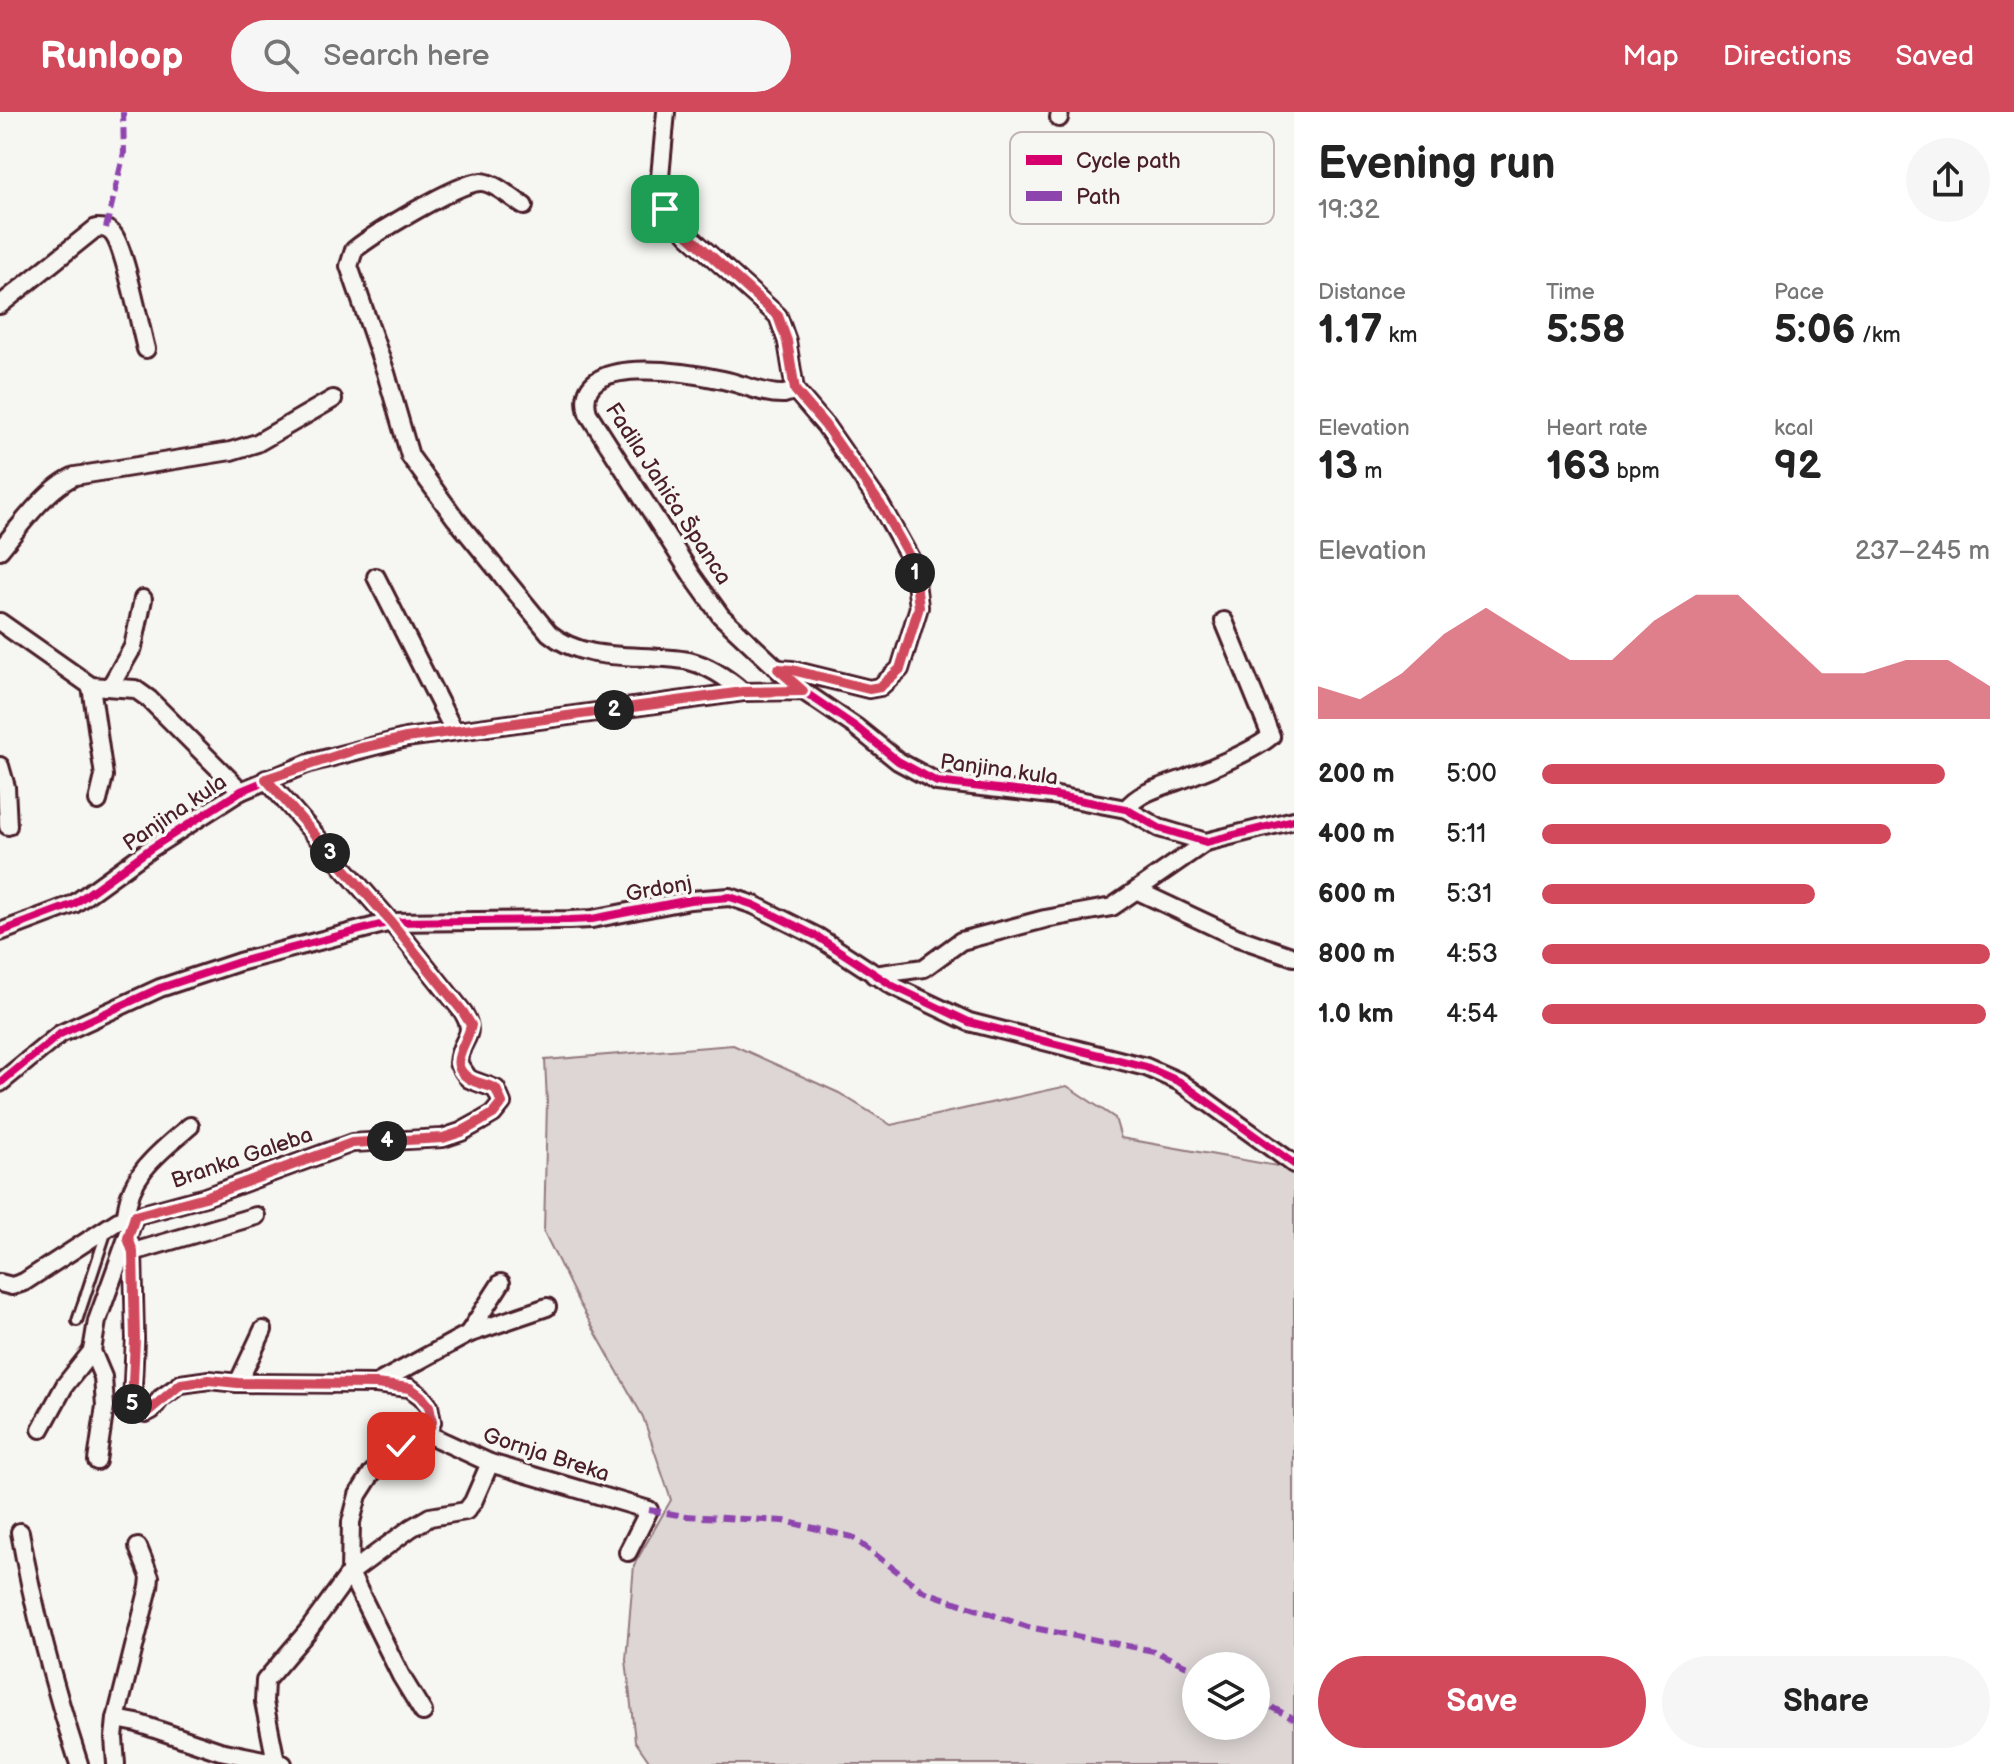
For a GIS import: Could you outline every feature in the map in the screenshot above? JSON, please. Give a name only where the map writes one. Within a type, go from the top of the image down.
[{"type":"street","points":[[666,112],[659,188],[665,209],[688,235],[778,316],[787,341],[795,390],[825,425],[880,504],[914,565],[919,607],[900,669],[880,687],[869,689],[803,672],[778,669]]},
{"type":"street","points":[[524,206],[486,183],[477,182],[429,204],[354,250],[349,266],[386,373],[410,456],[455,518],[549,633],[562,644],[610,655],[688,661],[724,676],[743,692]]},
{"type":"street","points":[[0,305],[96,228],[106,228],[115,235],[123,257],[146,349]]},
{"type":"street","name":"Fadila Jahića Španca","points":[[795,390],[786,394],[703,376],[639,371],[603,376],[588,388],[584,398],[588,413],[721,616],[803,691]]},
{"type":"street","points":[[0,550],[65,480],[231,451],[257,443],[333,399]]},
{"type":"street","points":[[376,577],[454,731]]},
{"type":"street","points":[[110,687],[133,647],[143,599]]},
{"type":"street","points":[[1126,809],[1141,796],[1191,776],[1271,736],[1224,621]]},
{"type":"street","points":[[0,622],[91,686],[135,689],[149,699],[241,791]]},
{"type":"street","points":[[91,686],[104,776],[98,801]]},
{"type":"street","name":"Panjina kula","points":[[0,932],[87,897],[150,849],[241,791],[266,779],[357,749],[454,731],[743,692],[803,691],[856,727],[898,761],[937,782],[1052,795],[1126,809],[1159,828],[1206,842]]},
{"type":"street","points":[[0,766],[6,787],[8,826]]},
{"type":"street","points":[[266,779],[391,922]]},
{"type":"street","points":[[874,975],[924,968],[961,941],[1045,919],[1112,907],[1206,842],[1294,820]]},
{"type":"street","points":[[1138,891],[1236,937],[1294,957]]},
{"type":"street","name":"Grdonj","points":[[0,1083],[60,1034],[160,988],[239,962],[391,922],[581,920],[690,900],[730,897],[754,905],[818,937],[874,975],[969,1022],[1146,1067],[1180,1082],[1294,1164]]},
{"type":"street","name":"Branka Galeba","points":[[0,1283],[12,1286],[24,1282],[107,1228],[131,1217],[205,1197],[352,1143],[443,1138],[461,1132],[498,1109],[502,1103],[496,1089],[469,1079],[458,1063],[471,1025],[391,922]]},
{"type":"street","name":"Branka Galeba","points":[[97,1461],[105,1406],[103,1377],[92,1351],[98,1313],[130,1245],[131,1217],[126,1204],[138,1174],[190,1126]]},
{"type":"street","points":[[256,1216],[130,1245],[135,1339],[132,1404],[137,1411],[152,1410],[161,1398],[181,1384],[209,1380],[376,1384],[410,1388],[421,1396],[429,1406],[432,1422],[427,1434],[401,1446],[372,1473],[358,1495],[351,1522],[350,1573],[394,1663],[423,1712]]},
{"type":"street","points":[[468,1334],[501,1283]]},
{"type":"street","points":[[376,1384],[468,1334],[547,1307]]},
{"type":"street","points":[[238,1383],[263,1330]]},
{"type":"street","points":[[41,1429],[65,1385],[92,1351]]},
{"type":"street","name":"Gornja Breka","points":[[427,1434],[490,1463],[649,1510],[628,1552]]},
{"type":"street","points":[[116,1719],[220,1751],[279,1763],[264,1702],[265,1681],[307,1632],[350,1573],[430,1517],[466,1511],[490,1463]]},
{"type":"street","points":[[20,1532],[52,1681],[79,1764]]},
{"type":"street","points":[[116,1764],[116,1719],[149,1587],[150,1577],[138,1547]]},
{"type":"lane","points":[[77,1321],[107,1228]]},
{"type":"shaded area","points":[[733,1045],[839,1093],[891,1125],[1067,1086],[1115,1118],[1121,1138],[1294,1169],[1294,1764],[651,1764],[635,1741],[626,1660],[634,1565],[671,1500],[643,1417],[579,1303],[544,1232],[545,1060]]},
{"type":"marked path","points":[[106,228],[124,153],[123,112]]},
{"type":"marked path","points":[[649,1510],[684,1516],[784,1521],[852,1537],[923,1591],[1028,1627],[1154,1651],[1182,1664]]},
{"type":"marked path","points":[[1270,1706],[1294,1719]]},
{"type":"cycle path","points":[[0,932],[74,904],[150,849],[241,791],[309,763],[406,738],[743,692],[803,691],[856,727],[898,761],[937,782],[1052,795],[1126,809],[1159,828],[1206,842],[1294,820]]},
{"type":"cycle path","points":[[0,1083],[60,1034],[160,988],[239,962],[391,922],[592,919],[690,900],[730,897],[754,905],[818,937],[893,986],[969,1022],[1146,1067],[1180,1082],[1294,1164]]},
{"type":"route","points":[[401,1446],[427,1434],[432,1422],[429,1406],[410,1388],[376,1384],[209,1380],[181,1384],[146,1413],[137,1411],[132,1404],[135,1339],[133,1252],[128,1238],[135,1216],[205,1197],[352,1143],[443,1138],[493,1114],[502,1103],[496,1089],[469,1079],[461,1072],[458,1056],[471,1025],[463,1012],[391,922],[266,779],[309,763],[406,738],[743,692],[803,691],[778,669],[869,689],[880,687],[900,669],[919,607],[914,565],[880,504],[810,404],[795,390],[787,341],[778,316],[688,235],[665,209]]}]
